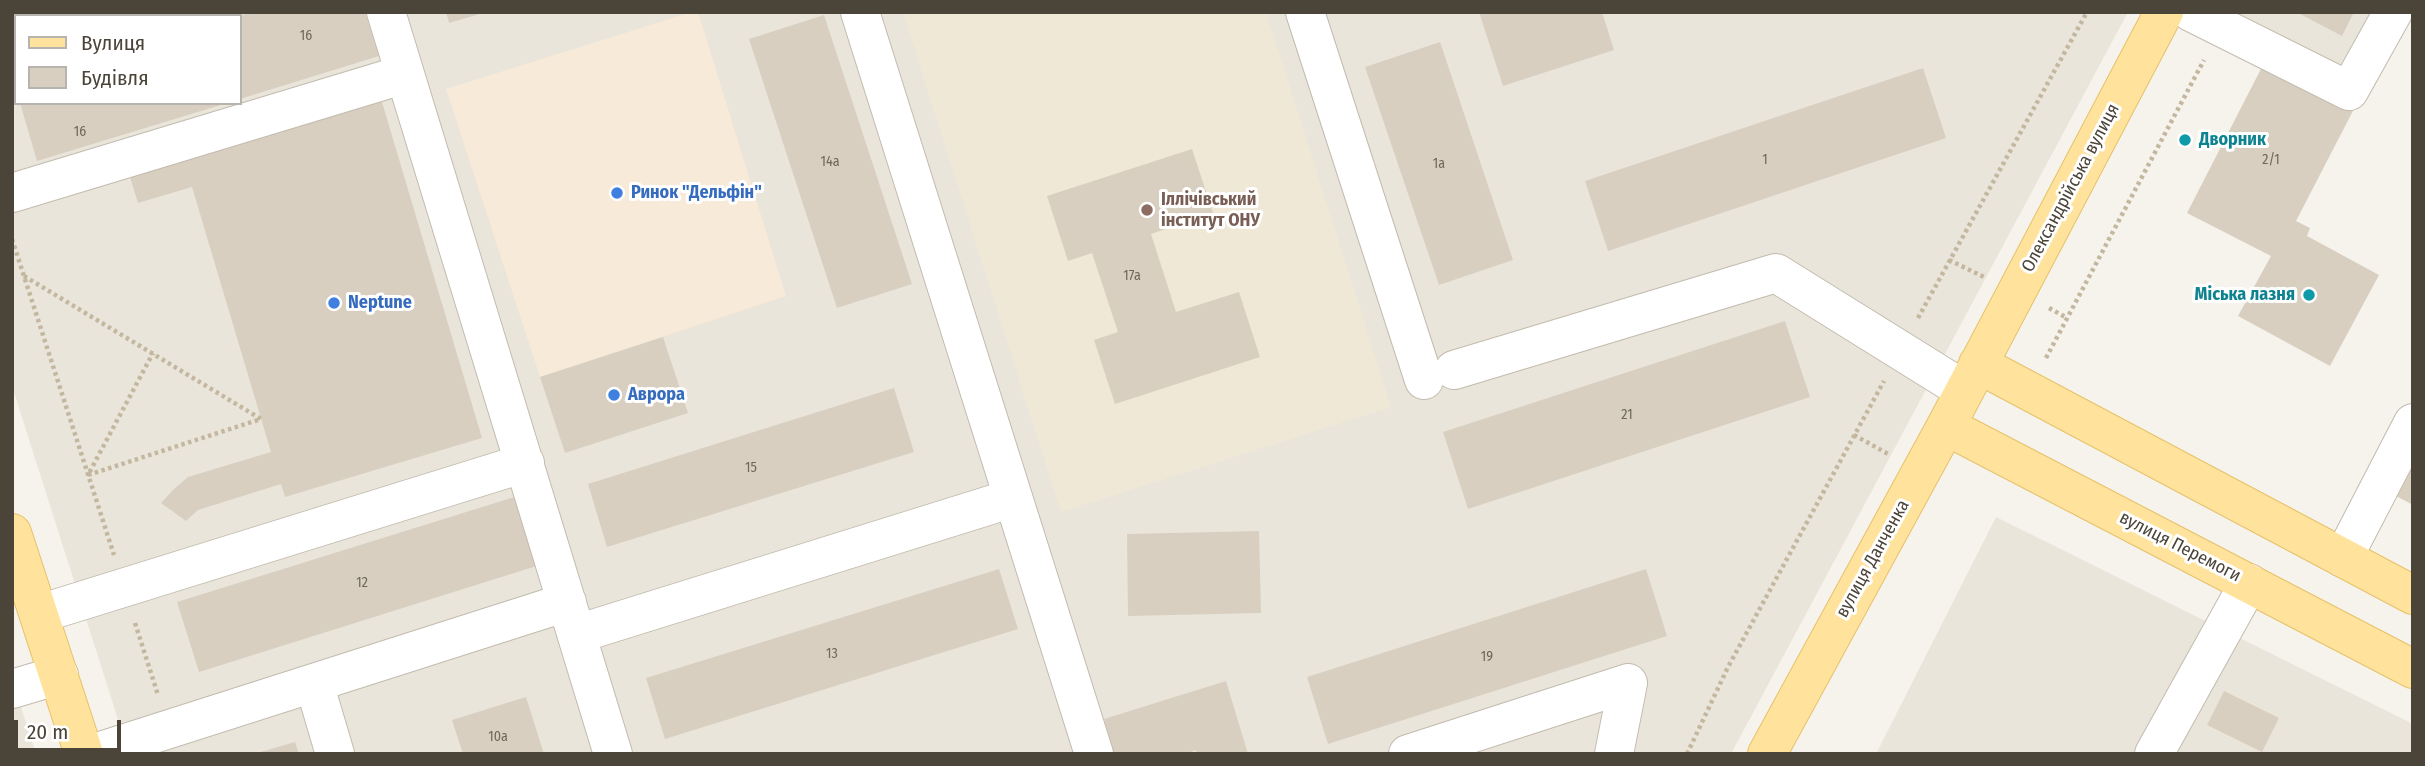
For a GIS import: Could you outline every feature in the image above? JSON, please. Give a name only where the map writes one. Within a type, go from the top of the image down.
[{"type":"main road","name":"Олександрійська вулиця","points":[[1971,377],[2164,12]]},
{"type":"main road","points":[[1971,377],[2030,390],[2413,595]]},
{"type":"main road","name":"вулиця Данченка","points":[[1767,754],[1971,377]]},
{"type":"main road","name":"вулиця Перемоги","points":[[1946,426],[2413,669]]},
{"type":"main road","points":[[12,533],[84,754]]},
{"type":"street","points":[[386,12],[613,754]]},
{"type":"street","points":[[860,12],[1094,754]]},
{"type":"street","points":[[1305,12],[1439,375],[1776,273],[1971,377]]},
{"type":"street","points":[[2206,20],[2349,91],[2393,12]]},
{"type":"street","points":[[12,193],[405,74]]},
{"type":"street","points":[[2343,558],[2413,423]]},
{"type":"street","points":[[38,614],[524,463]]},
{"type":"street","points":[[91,754],[313,683],[572,618],[1013,499]]},
{"type":"street","points":[[2154,754],[2249,583]]},
{"type":"street","points":[[12,689],[59,675]]},
{"type":"street","points":[[313,683],[335,754]]},
{"type":"street","points":[[1408,754],[1628,683],[1614,754]]},
{"type":"path","points":[[2030,390],[2206,20]]},
{"type":"path","points":[[12,239],[169,729]]},
{"type":"path","points":[[24,276],[261,419],[88,475]]},
{"type":"path","points":[[88,475],[153,353]]},
{"type":"shaded area","points":[[12,12],[2128,12],[1731,754],[129,754],[12,386]]},
{"type":"shaded area","name":"Ринок \"Дельфін\"","points":[[698,12],[786,296],[540,377],[446,89]]},
{"type":"shaded area","name":"Іллічівський інститут ОНУ","points":[[903,12],[1266,12],[1391,407],[1061,512]]},
{"type":"shaded area","points":[[2218,12],[2412,12],[2364,91]]},
{"type":"shaded area","points":[[1996,517],[2413,724],[2413,754],[1876,754]]},
{"type":"shaded area","points":[[12,679],[36,754],[12,754]]},
{"type":"building","points":[[251,12],[365,12],[379,56],[242,98],[242,15]]},
{"type":"building","points":[[446,12],[483,12],[483,13],[449,23]]},
{"type":"building","points":[[1479,12],[1602,12],[1614,50],[1503,86]]},
{"type":"building","points":[[2296,12],[2354,12],[2342,36]]},
{"type":"building","points":[[824,15],[912,284],[837,308],[749,39]]},
{"type":"building","points":[[1440,42],[1513,260],[1439,285],[1365,67]]},
{"type":"building","points":[[2265,61],[2355,107],[2296,221],[2310,228],[2307,236],[2379,275],[2330,366],[2238,316],[2271,256],[2187,213]]},
{"type":"building","points":[[1923,68],[1946,138],[1608,251],[1585,181]]},
{"type":"building","name":"Neptune","points":[[379,92],[482,438],[285,497],[281,484],[198,510],[186,521],[161,503],[188,477],[271,452],[192,187],[138,203],[129,174]]},
{"type":"building","points":[[21,105],[221,105],[37,161]]},
{"type":"building","points":[[1192,149],[1213,213],[1151,234],[1176,312],[1239,292],[1260,357],[1115,404],[1094,340],[1118,332],[1092,253],[1068,261],[1047,196]]},
{"type":"building","points":[[1785,321],[1810,397],[1468,509],[1443,432]]},
{"type":"building","name":"Аврора","points":[[663,337],[688,413],[565,453],[540,377]]},
{"type":"building","points":[[894,388],[914,452],[607,547],[588,484]]},
{"type":"building","points":[[2413,465],[2413,505],[2396,496]]},
{"type":"building","points":[[524,494],[546,563],[199,672],[177,602]]},
{"type":"building","points":[[1259,531],[1261,613],[1128,616],[1127,534]]},
{"type":"building","points":[[999,569],[1018,629],[665,739],[646,678]]},
{"type":"building","points":[[1646,569],[1667,636],[1328,744],[1307,677]]},
{"type":"building","points":[[1226,681],[1248,754],[1197,754],[1196,750],[1185,754],[1114,754],[1104,719]]},
{"type":"building","points":[[2224,691],[2279,718],[2262,752],[2207,725]]},
{"type":"building","points":[[526,697],[544,754],[463,754],[452,720]]},
{"type":"building","points":[[295,742],[299,754],[257,754],[257,753]]},
{"type":"place","name":"Дворник","points":[[2185,140]]},
{"type":"place","name":"Ринок \"Дельфін\"","points":[[617,193]]},
{"type":"place","name":"Іллічівський інститут ОНУ","points":[[1147,210]]},
{"type":"place","name":"Міська лазня","points":[[2309,295]]},
{"type":"place","name":"Neptune","points":[[334,303]]},
{"type":"place","name":"Аврора","points":[[614,395]]}]
